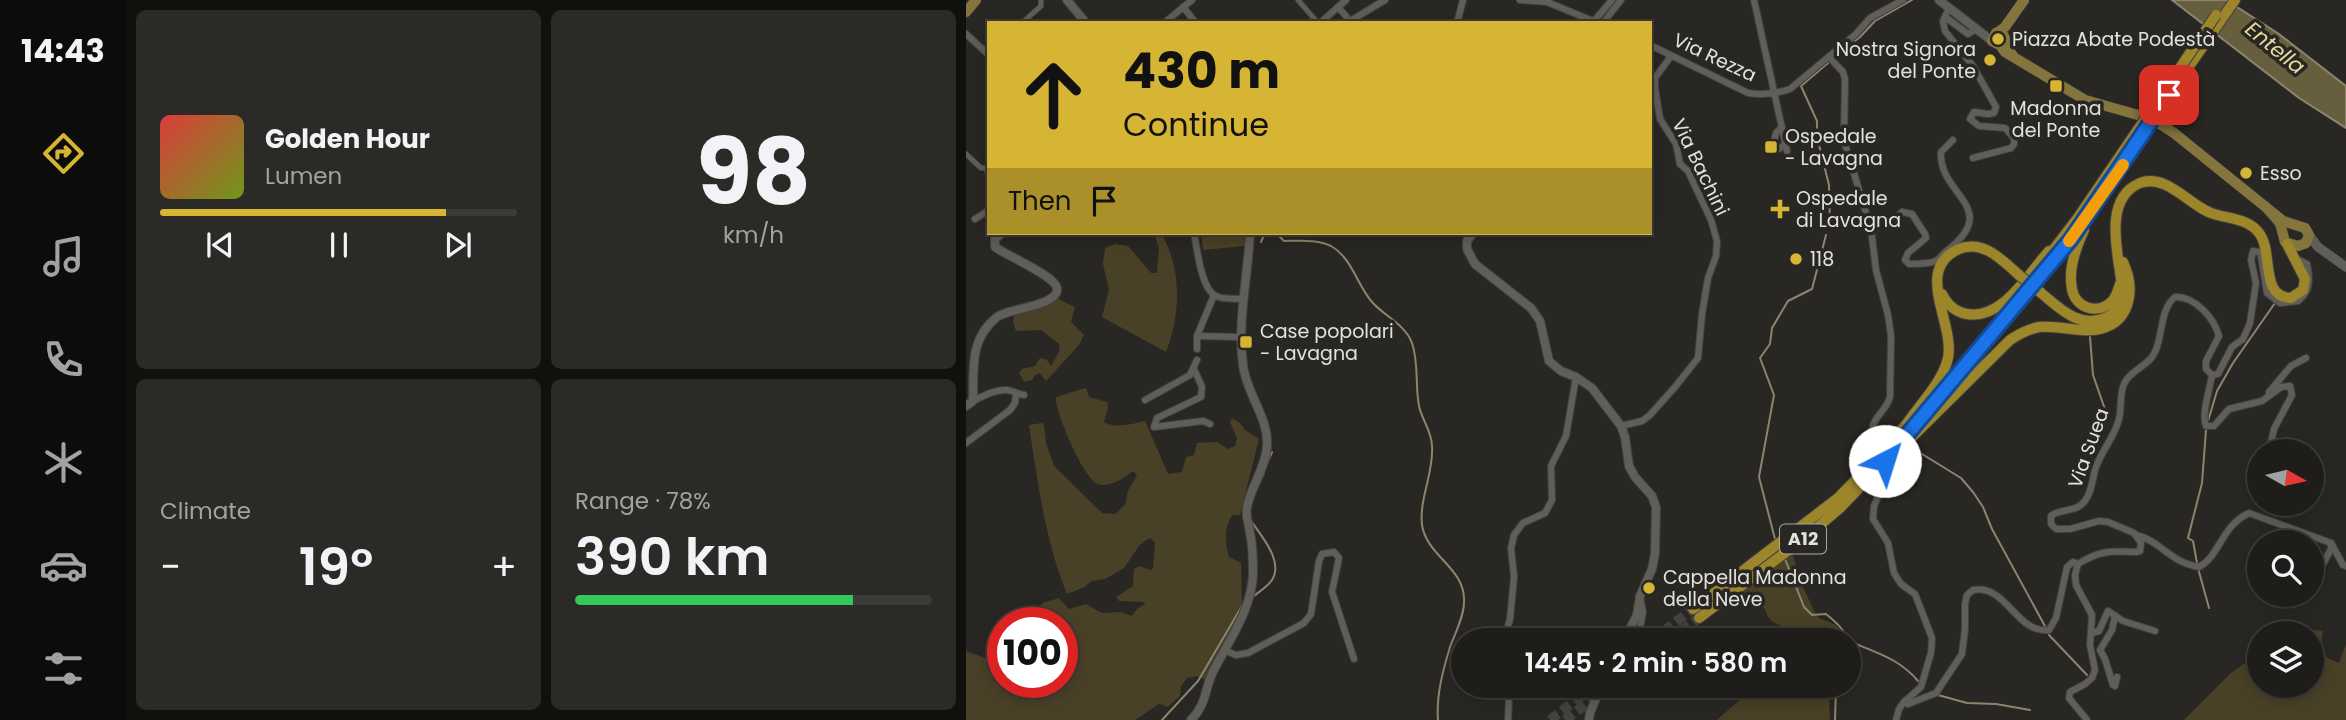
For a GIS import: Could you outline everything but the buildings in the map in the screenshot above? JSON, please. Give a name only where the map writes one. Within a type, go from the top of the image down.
[{"type":"highway","name":"A12","points":[[1893,449],[1909,422],[2077,219],[2226,0]]},
{"type":"highway","name":"A12","points":[[1696,613],[1807,536],[1883,461],[2014,310],[2100,199],[2235,0]]},
{"type":"highway","points":[[1909,422],[1941,375],[1948,355],[1946,328],[1936,283],[1937,273],[1942,261],[1959,249],[1973,246],[1994,253],[2075,319],[2093,321],[2105,318],[2120,306],[2124,294],[2115,222],[2117,206],[2126,192],[2141,182],[2162,184],[2209,212],[2248,223],[2264,243],[2271,284],[2280,297],[2294,298],[2303,290],[2305,279],[2287,244]]},
{"type":"highway","points":[[2100,199],[2077,245],[2071,288],[2074,298],[2082,305],[2090,309],[2101,309],[2111,303],[2121,281]]},
{"type":"highway","points":[[1949,255],[1939,282],[1943,296],[1955,310],[1983,313],[2008,298],[2067,232]]},
{"type":"highway","points":[[2299,263],[2302,245]]},
{"type":"highway","points":[[1893,449],[2010,340],[2026,330],[2051,327],[2094,330],[2108,326],[2119,318],[2128,305],[2131,291],[2130,276],[2119,254]]},
{"type":"main road","points":[[966,12],[976,0]]},
{"type":"main road","points":[[2022,2],[1999,38],[2005,52],[2085,100],[2160,124],[2292,225]]},
{"type":"main road","points":[[2265,206],[2280,223],[2283,239],[2287,244],[2318,247]]},
{"type":"main road","points":[[2282,232],[2286,226],[2304,227],[2318,247],[2346,267]]},
{"type":"main road","points":[[2302,245],[2307,242],[2309,235]]},
{"type":"street","points":[[1024,21],[1041,6],[1041,0]]},
{"type":"street","points":[[1067,0],[1084,21]]},
{"type":"street","points":[[1298,0],[1317,21]]},
{"type":"street","points":[[1321,21],[1346,0]]},
{"type":"street","points":[[1338,7],[1350,21],[1385,0]]},
{"type":"street","points":[[1458,21],[1463,0]]},
{"type":"street","points":[[1520,0],[1547,2],[1594,21]]},
{"type":"street","points":[[1597,21],[1612,0]]},
{"type":"street","points":[[1605,21],[1622,0]]},
{"type":"street","points":[[1754,0],[1782,127],[1786,147],[1779,149],[1773,145],[1776,133],[1782,127]]},
{"type":"street","name":"Via Rezza","points":[[1652,46],[1748,93],[1774,93],[1790,89],[1870,18],[1903,0]]},
{"type":"street","points":[[1939,0],[1976,28],[1999,38]]},
{"type":"street","points":[[1166,21],[1187,3],[1195,21]]},
{"type":"street","points":[[1949,8],[1942,24],[1945,31],[1973,66],[1996,107],[1994,113],[1974,112],[1970,115],[1973,123],[2005,128],[2014,138],[2011,148],[1973,158]]},
{"type":"street","points":[[1944,20],[1948,19],[1968,34],[1976,28]]},
{"type":"street","points":[[966,34],[987,53]]},
{"type":"street","name":"Via Bachini","points":[[1621,426],[1642,421],[1649,416],[1698,358],[1704,302],[1716,256],[1717,241],[1711,220],[1688,171],[1680,164],[1676,145],[1657,112],[1655,78],[1671,56]]},
{"type":"street","points":[[1829,57],[1843,72],[1845,79],[1844,141],[1871,229],[1875,270],[1888,314],[1891,337],[1890,397],[1888,405],[1874,422],[1872,429],[1879,447],[1897,464],[1895,475],[1881,491],[1874,506],[1873,519],[1888,543],[1894,573],[1901,584],[1915,594],[1932,638],[1931,653],[1920,687],[1904,702],[1896,720]]},
{"type":"street","points":[[1871,229],[1892,223],[1902,212],[1912,214],[1926,238],[1906,256],[1905,260],[1909,264],[1935,261],[1958,243],[1968,221],[1969,210],[1966,201],[1949,184],[1940,162],[1941,152],[1953,140]]},
{"type":"street","points":[[966,154],[981,168],[987,170]]},
{"type":"street","points":[[975,219],[987,211]]},
{"type":"street","points":[[1000,235],[995,239],[995,247],[1049,277],[1056,293],[1050,300],[1003,313],[987,328],[976,343],[974,351],[970,403],[999,390],[1024,395]]},
{"type":"street","points":[[1194,235],[1202,275],[1214,295]]},
{"type":"street","points":[[1191,720],[1203,704],[1214,669],[1226,651],[1251,590],[1253,575],[1251,534],[1246,514],[1250,494],[1267,447],[1266,428],[1245,380],[1240,337],[1250,235]]},
{"type":"street","points":[[1471,235],[1467,240],[1467,249],[1475,264],[1531,307],[1540,321],[1549,360],[1561,371],[1592,388],[1621,426],[1629,466],[1656,507],[1652,569],[1630,628]]},
{"type":"street","name":"Via Suea","points":[[2136,535],[2124,528],[2099,521],[2062,531],[2051,524],[2051,516],[2053,513],[2077,509],[2088,495],[2095,469],[2117,428],[2123,384],[2129,376],[2150,361],[2155,353],[2170,300],[2175,297],[2191,300],[2218,331],[2217,341],[2206,361],[2206,369],[2214,377],[2232,348],[2247,332],[2256,283],[2251,260],[2253,251],[2259,252],[2261,256],[2267,293],[2280,303],[2298,301],[2308,290],[2307,264],[2299,263]]},
{"type":"street","points":[[1214,295],[1244,299]]},
{"type":"street","points":[[1197,349],[1197,336],[1214,295]]},
{"type":"street","points":[[1197,336],[1240,337]]},
{"type":"street","points":[[2266,398],[2291,366],[2306,358]]},
{"type":"street","points":[[1144,400],[1190,375],[1197,360]]},
{"type":"street","points":[[1194,369],[1202,387],[1201,397],[1157,418],[1153,423],[1154,426],[1203,421],[1210,424]]},
{"type":"street","name":"Via Suea","points":[[2212,375],[2203,422],[2208,428],[2214,426],[2229,410],[2250,406],[2281,387],[2290,386],[2292,395],[2274,429],[2272,439]]},
{"type":"street","points":[[1507,628],[1514,577],[1511,548],[1514,535],[1523,523],[1545,513],[1552,500],[1551,466],[1566,436],[1576,377]]},
{"type":"street","points":[[966,443],[1010,410],[1015,403],[1016,394]]},
{"type":"street","points":[[2136,535],[2152,540],[2174,559],[2199,567],[2207,563],[2230,526],[2249,513],[2331,543],[2346,566]]},
{"type":"street","points":[[2087,720],[2069,698],[2070,692],[2092,678],[2095,670],[2090,645],[2092,615],[2076,585],[2075,575],[2078,564],[2092,554],[2140,551],[2141,543],[2136,535]]},
{"type":"street","points":[[2324,561],[2331,543]]},
{"type":"street","points":[[1226,651],[1236,655],[1248,653],[1304,623],[1311,614],[1319,561],[1322,554],[1330,551],[1339,558],[1332,592],[1354,660]]},
{"type":"street","points":[[1904,702],[1908,704],[1936,693],[1962,654],[1965,604],[1967,595],[1973,590],[1997,595],[2026,624],[2041,631],[2049,630],[2056,618],[2067,567],[2070,562],[2078,564]]},
{"type":"street","points":[[1640,596],[1643,612],[1640,628]]},
{"type":"street","points":[[2092,633],[2099,631],[2108,611],[2123,621],[2155,631]]},
{"type":"street","points":[[2115,616],[2112,630],[2100,650],[2115,686],[2117,677]]},
{"type":"street","points":[[1508,698],[1508,720]]},
{"type":"street","points":[[1589,720],[1596,698]]},
{"type":"shaded area","points":[[1162,235],[1176,276],[1177,307],[1166,352],[1102,317],[1109,290],[1103,264],[1105,248],[1115,244],[1128,246],[1151,273],[1157,273],[1159,248],[1155,236]]},
{"type":"shaded area","points":[[1201,235],[1244,235],[1245,246],[1203,250]]},
{"type":"shaded area","points":[[1058,299],[1075,307],[1071,322],[1084,335],[1079,345],[1046,381],[1040,373],[1032,380],[1024,382],[1019,373],[1022,369],[1035,366],[1040,358],[1046,359],[1051,366],[1060,350],[1059,344],[1041,330],[1016,331],[1013,322],[1015,313]]},
{"type":"shaded area","points":[[1086,388],[1089,397],[1107,402],[1104,422],[1119,426],[1145,421],[1168,474],[1182,472],[1186,457],[1194,455],[1197,443],[1217,442],[1228,449],[1235,446],[1237,438],[1230,422],[1232,418],[1259,439],[1240,515],[1233,515],[1230,519],[1226,535],[1229,557],[1241,563],[1242,605],[1207,681],[1197,676],[1187,678],[1181,686],[1180,696],[1168,707],[1159,704],[1135,720],[966,720],[966,651],[985,658],[987,655],[987,698],[1078,698],[1078,607],[1076,607],[1086,604],[1102,613],[1121,612],[1132,616],[1145,604],[1119,601],[1116,597],[1133,586],[1134,569],[1139,566],[1151,570],[1153,568],[1155,543],[1151,538],[1139,546],[1124,568],[1105,579],[1091,581],[1085,587],[1067,594],[1059,574],[1043,511],[1029,425],[1044,425],[1046,443],[1054,466],[1102,513],[1115,514],[1125,505],[1128,491],[1137,475],[1133,471],[1121,479],[1103,485],[1092,479],[1072,446],[1061,420],[1056,397]]},
{"type":"shaded area","points":[[1793,555],[1800,580],[1814,611],[1819,618],[1838,628],[1784,628],[1772,621],[1765,609],[1757,604],[1748,606],[1739,602],[1752,581]]},
{"type":"shaded area","points":[[1059,598],[1067,607],[1040,607],[1042,603]]},
{"type":"shaded area","points":[[2346,644],[2346,720],[2184,720],[2230,674],[2247,662],[2247,698],[2324,698],[2324,656],[2339,663]]},
{"type":"shaded area","points":[[1742,698],[1829,698],[1830,720],[1717,720]]},
{"type":"water","name":"Entella","points":[[2172,0],[2226,0],[2279,34],[2346,86],[2346,128],[2299,98]]},
{"type":"waterway","points":[[1835,57],[1875,21],[1912,0]]},
{"type":"waterway","points":[[1828,63],[1801,86],[1817,121],[1817,137],[1829,185],[1830,226]]},
{"type":"waterway","points":[[1261,242],[1264,235]]},
{"type":"waterway","points":[[1278,235],[1284,241],[1320,242],[1338,251],[1372,302],[1399,325],[1412,343],[1419,406],[1432,446],[1422,525],[1431,546],[1459,580],[1464,602],[1443,674],[1438,720]]},
{"type":"waterway","points":[[1775,539],[1759,477],[1774,395],[1760,358],[1770,344],[1772,328],[1788,301],[1812,289],[1826,235]]},
{"type":"waterway","points":[[2208,421],[2217,391],[2275,303]]},
{"type":"waterway","points":[[2090,337],[2093,375],[2108,418]]},
{"type":"waterway","points":[[2197,563],[2193,541],[2188,538],[2202,483],[2206,430]]},
{"type":"waterway","points":[[1267,464],[1272,452]]},
{"type":"waterway","points":[[1922,454],[1961,478],[1973,492],[2046,628]]},
{"type":"waterway","points":[[1255,493],[1264,473]]},
{"type":"waterway","points":[[1252,522],[1270,549],[1275,565],[1272,580],[1254,596]]},
{"type":"waterway","points":[[1785,559],[1804,607],[1812,615],[1826,614],[1840,628]]},
{"type":"waterway","points":[[2198,568],[2209,608]]},
{"type":"waterway","points":[[1162,720],[1198,681],[1242,606]]},
{"type":"waterway","points":[[2049,635],[2087,675]]},
{"type":"waterway","points":[[1861,646],[1894,661],[1918,681]]},
{"type":"waterway","points":[[1938,695],[1967,703],[1996,704],[2030,710]]},
{"type":"waterway","points":[[1835,720],[1836,698]]},
{"type":"tunnel","points":[[1668,628],[1693,609]]},
{"type":"tunnel","points":[[1685,628],[1699,618]]},
{"type":"tunnel","points":[[1550,720],[1578,698]]},
{"type":"tunnel","points":[[1565,720],[1594,698]]},
{"type":"slow traffic","points":[[2069,241],[2123,165]]},
{"type":"place","name":"Piazza Abate Podestà","points":[[1998,39]]},
{"type":"place","name":"Nostra Signora del Ponte","points":[[1990,60]]},
{"type":"place","name":"Madonna del Ponte","points":[[2056,86]]},
{"type":"place","name":"Ospedale - Lavagna","points":[[1771,147]]},
{"type":"place","name":"Esso","points":[[2246,173]]},
{"type":"place","name":"Ospedale di Lavagna","points":[[1780,209]]},
{"type":"place","name":"118","points":[[1796,259]]},
{"type":"place","name":"Case popolari - Lavagna","points":[[1246,342]]},
{"type":"place","name":"Cappella Madonna della Neve","points":[[1649,588]]},
{"type":"route","points":[[1885,461],[2071,239],[2169,95]]}]
